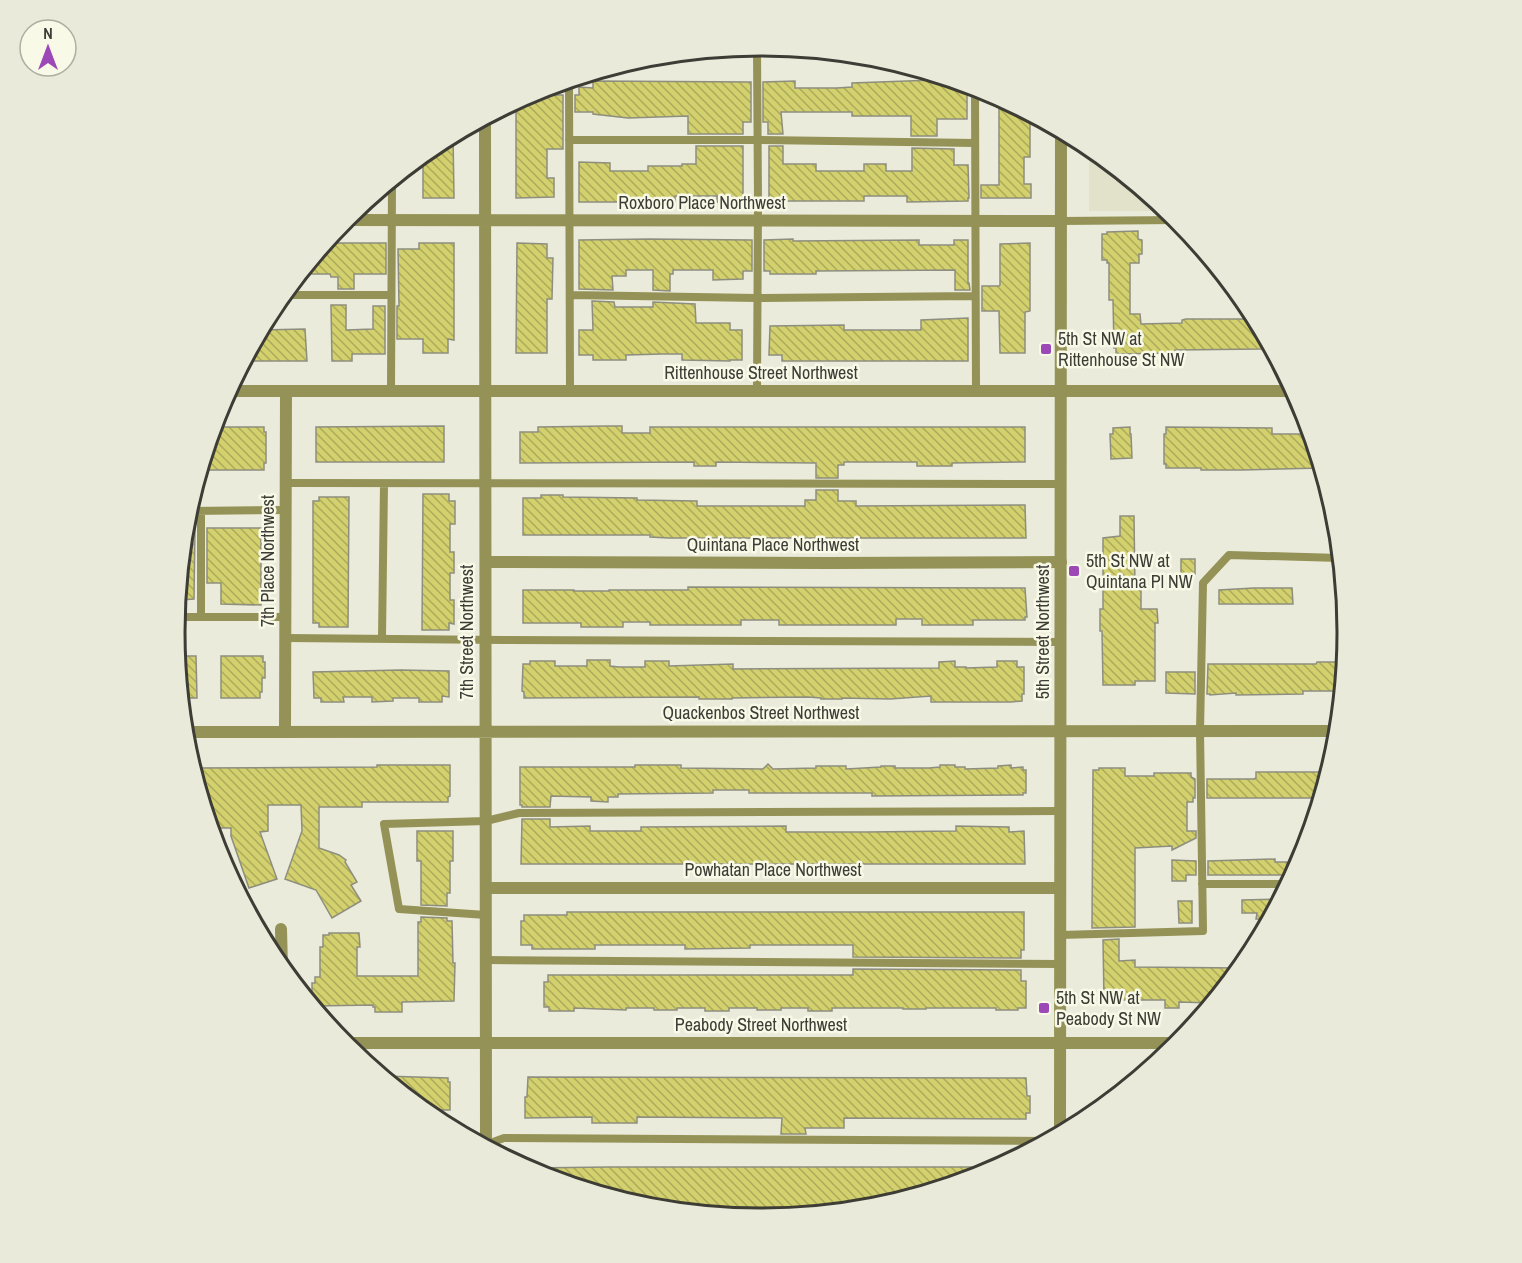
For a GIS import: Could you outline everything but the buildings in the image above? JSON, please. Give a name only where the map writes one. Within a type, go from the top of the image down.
[{"type":"street","name":"7th Street Northwest","points":[[485,126],[485,1137]]},
{"type":"street","name":"5th Street Northwest","points":[[1060,1123],[1061,140]]},
{"type":"street","name":"Roxboro Place Northwest","points":[[358,220],[1061,221]]},
{"type":"street","name":"Rittenhouse Street Northwest","points":[[238,391],[1284,391]]},
{"type":"street","name":"7th Place Northwest","points":[[285,732],[286,391]]},
{"type":"street","name":"Quintana Place Northwest","points":[[486,562],[1061,562]]},
{"type":"street","name":"Quackenbos Street Northwest","points":[[194,732],[1328,731]]},
{"type":"street","name":"Powhatan Place Northwest","points":[[486,888],[1060,888]]},
{"type":"street","points":[[281,929],[282,951]]},
{"type":"street","name":"Peabody Street Northwest","points":[[358,1043],[1164,1043]]},
{"type":"lane","points":[[757,56],[757,391]]},
{"type":"lane","points":[[569,89],[570,391]]},
{"type":"lane","points":[[975,97],[976,391]]},
{"type":"lane","points":[[569,140],[975,143]]},
{"type":"lane","points":[[391,391],[392,189]]},
{"type":"lane","points":[[1061,221],[1164,220]]},
{"type":"lane","points":[[294,295],[391,295]]},
{"type":"lane","points":[[570,295],[758,298],[975,296]]},
{"type":"lane","points":[[286,483],[1061,484]]},
{"type":"lane","points":[[382,638],[384,484]]},
{"type":"lane","points":[[198,511],[286,510]]},
{"type":"lane","points":[[201,511],[201,617]]},
{"type":"lane","points":[[1060,935],[1203,931],[1200,731],[1203,584],[1229,555],[1332,558]]},
{"type":"lane","points":[[185,617],[285,617]]},
{"type":"lane","points":[[286,638],[1061,642]]},
{"type":"lane","points":[[486,915],[399,909],[384,824],[486,821],[519,813],[1060,812]]},
{"type":"lane","points":[[1202,884],[1279,884]]},
{"type":"lane","points":[[486,960],[1060,964]]},
{"type":"lane","points":[[494,1142],[504,1138],[1029,1141]]},
{"type":"shaded area","points":[[1089,159],[1154,211],[1089,211]]},
{"type":"place","name":"5th St NW at Rittenhouse St NW","points":[[1046,349]]},
{"type":"place","name":"5th St NW at Quintana Pl NW","points":[[1074,571]]},
{"type":"place","name":"5th St NW at Peabody St NW","points":[[1044,1008]]}]
